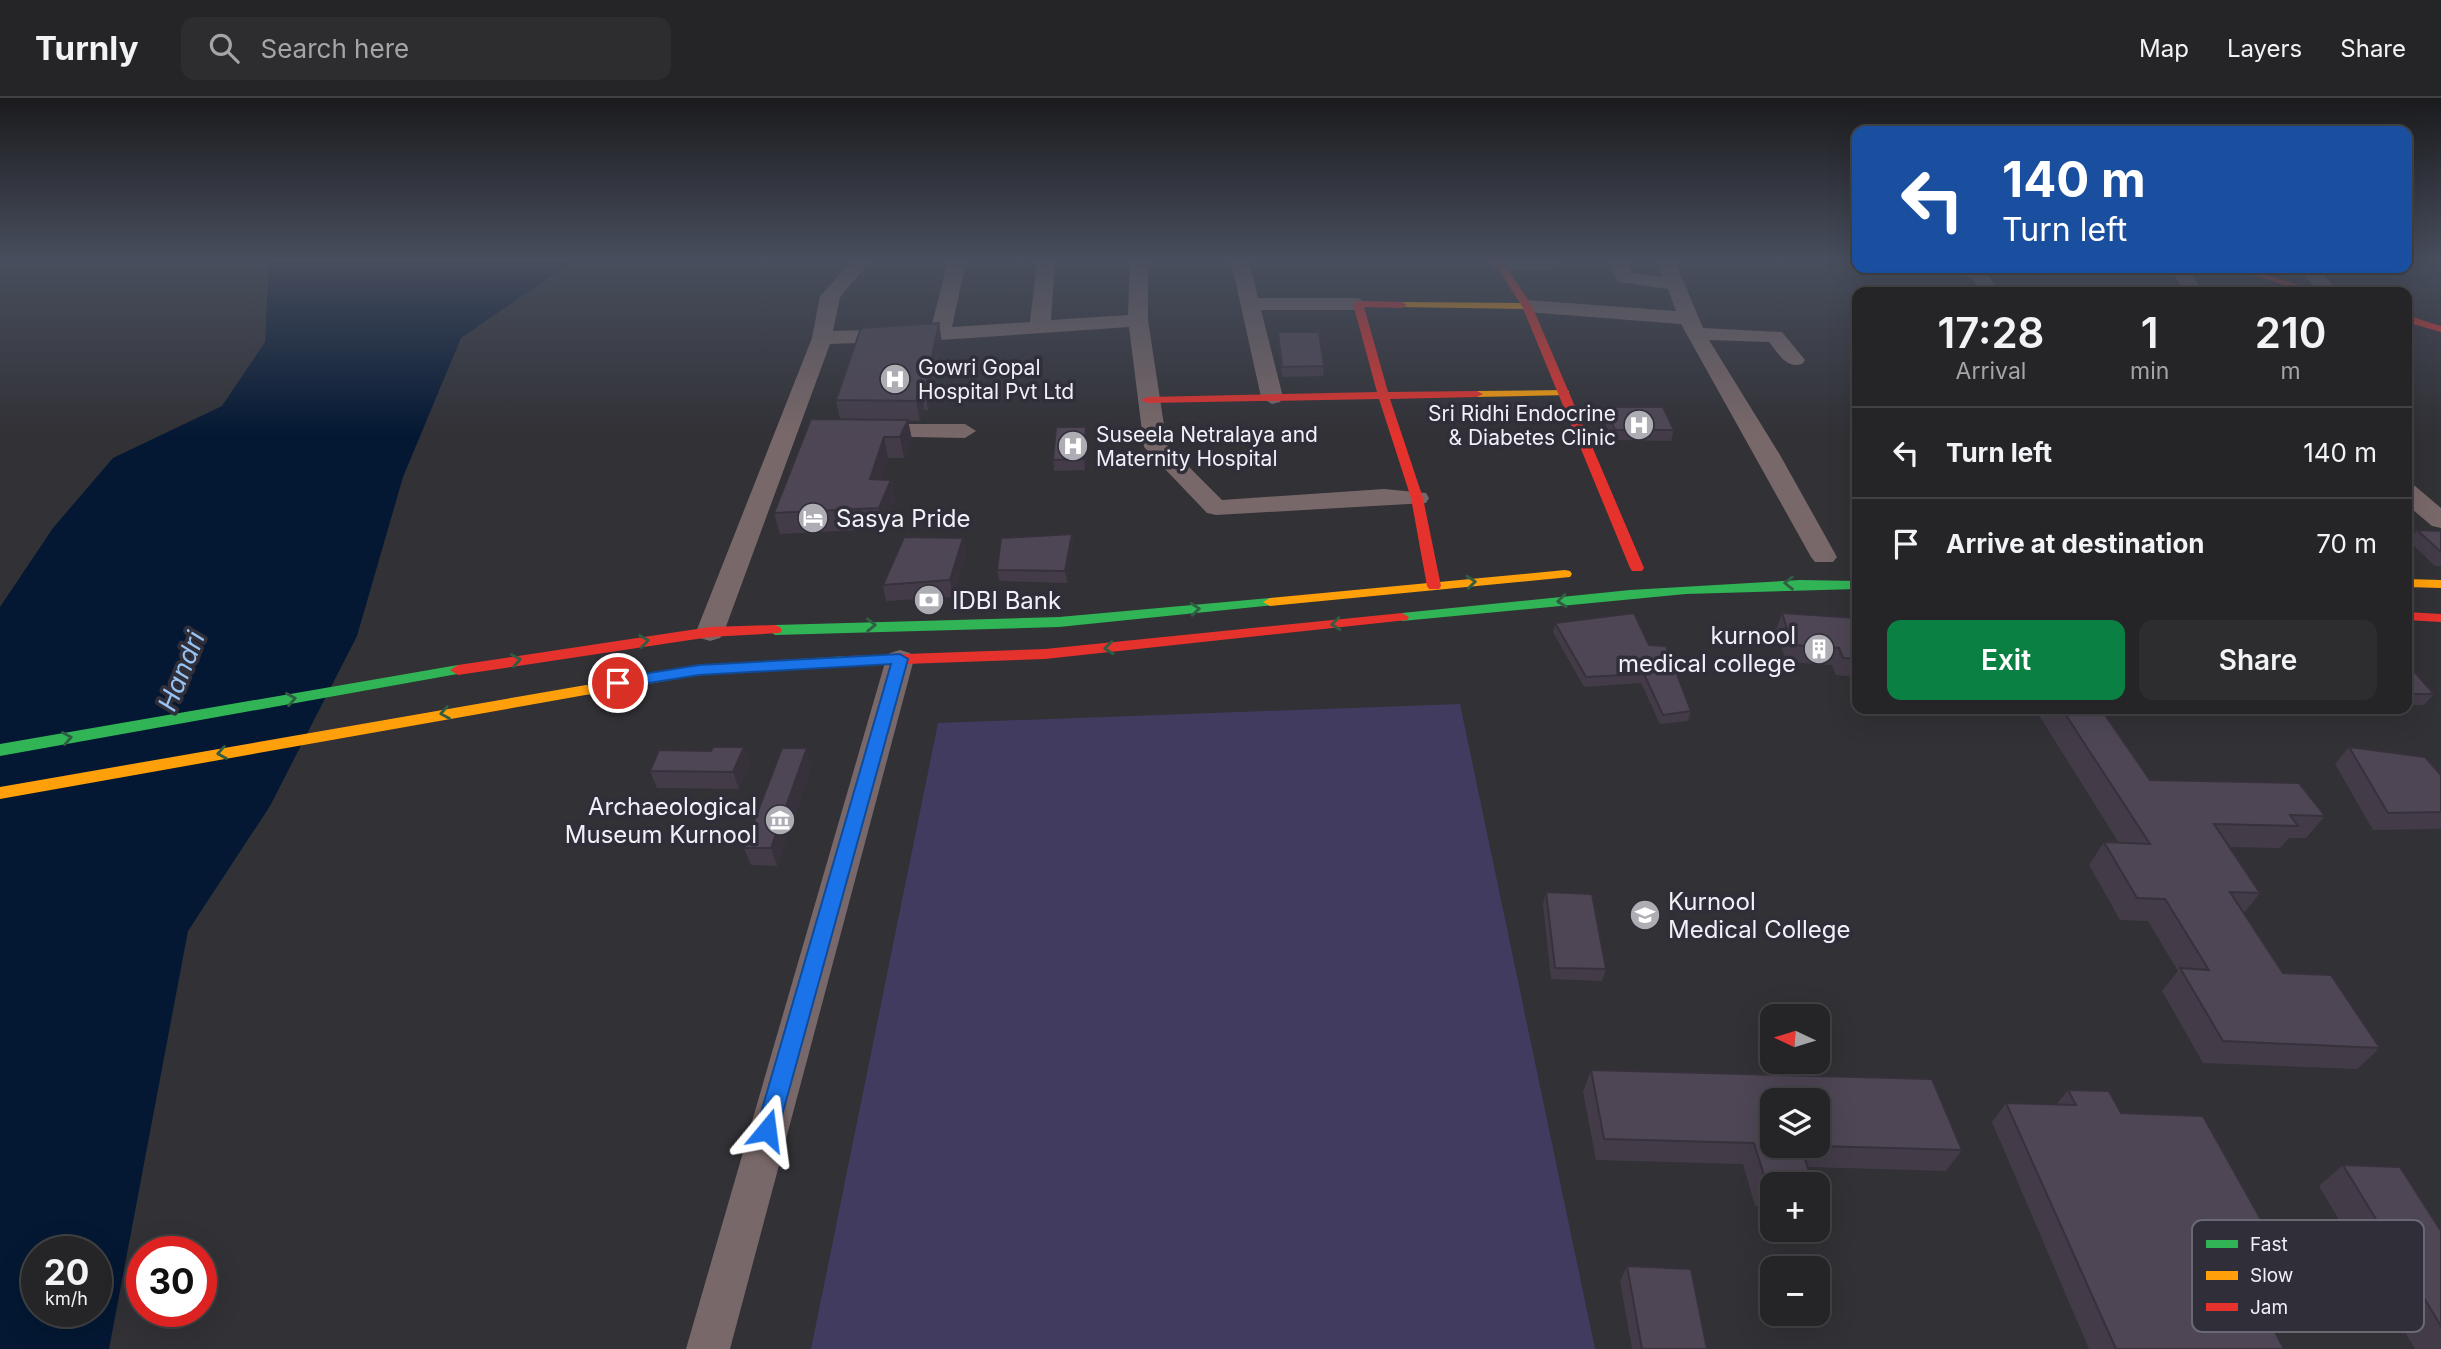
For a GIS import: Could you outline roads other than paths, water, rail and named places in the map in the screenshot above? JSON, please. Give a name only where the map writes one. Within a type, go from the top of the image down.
[{"type":"main road","points":[[1362,319],[1383,395],[1417,498],[1434,586]]},
{"type":"main road","points":[[1533,319],[1565,393],[1630,568],[1651,592]]},
{"type":"main road","points":[[2412,320],[2441,329]]},
{"type":"main road","points":[[1147,400],[1565,393]]},
{"type":"main road","points":[[1630,568],[1659,566]]},
{"type":"main road","points":[[0,750],[552,654],[710,632],[844,626],[1059,622],[1583,573]]},
{"type":"main road","points":[[0,793],[537,696],[699,670],[835,661],[1045,654],[1651,592],[1777,583],[1852,585]]},
{"type":"main road","points":[[2412,583],[2441,584]]},
{"type":"main road","points":[[2412,616],[2441,618]]},
{"type":"main road","points":[[835,661],[844,626]]},
{"type":"street","points":[[710,632],[822,338],[826,319]]},
{"type":"street","points":[[940,334],[943,319]]},
{"type":"street","points":[[1040,326],[1041,319]]},
{"type":"street","points":[[1254,319],[1272,397]]},
{"type":"street","points":[[1636,319],[1775,336],[1795,360]]},
{"type":"street","points":[[1687,319],[1769,455],[1824,557]]},
{"type":"street","points":[[822,338],[940,334],[1139,320],[1147,400],[1156,447],[1216,508],[1384,496],[1417,498]]},
{"type":"street","points":[[787,430],[814,430]]},
{"type":"street","points":[[855,431],[965,431]]},
{"type":"street","points":[[2412,496],[2441,521]]},
{"type":"street","points":[[708,1349],[900,659]]},
{"type":"water","name":"Handri","points":[[266,319],[488,319],[461,338],[403,477],[357,636],[270,806],[188,931],[130,1236],[126,1236],[126,1259],[109,1349],[0,1349],[0,607],[53,528],[113,458],[222,406],[265,342]]},
{"type":"place","name":"Gowri Gopal Hospital Pvt Ltd","points":[[895,379]]},
{"type":"place","name":"Sri Ridhi Endocrine & Diabetes Clinic","points":[[1639,425]]},
{"type":"place","name":"Suseela Netralaya and Maternity Hospital","points":[[1073,446]]},
{"type":"place","name":"Sasya Pride","points":[[813,518]]},
{"type":"place","name":"IDBI Bank","points":[[929,600]]},
{"type":"place","name":"kurnool medical college","points":[[1819,649]]},
{"type":"place","name":"Archaeological Museum Kurnool","points":[[780,820]]},
{"type":"place","name":"Kurnool Medical College","points":[[1645,915]]}]
